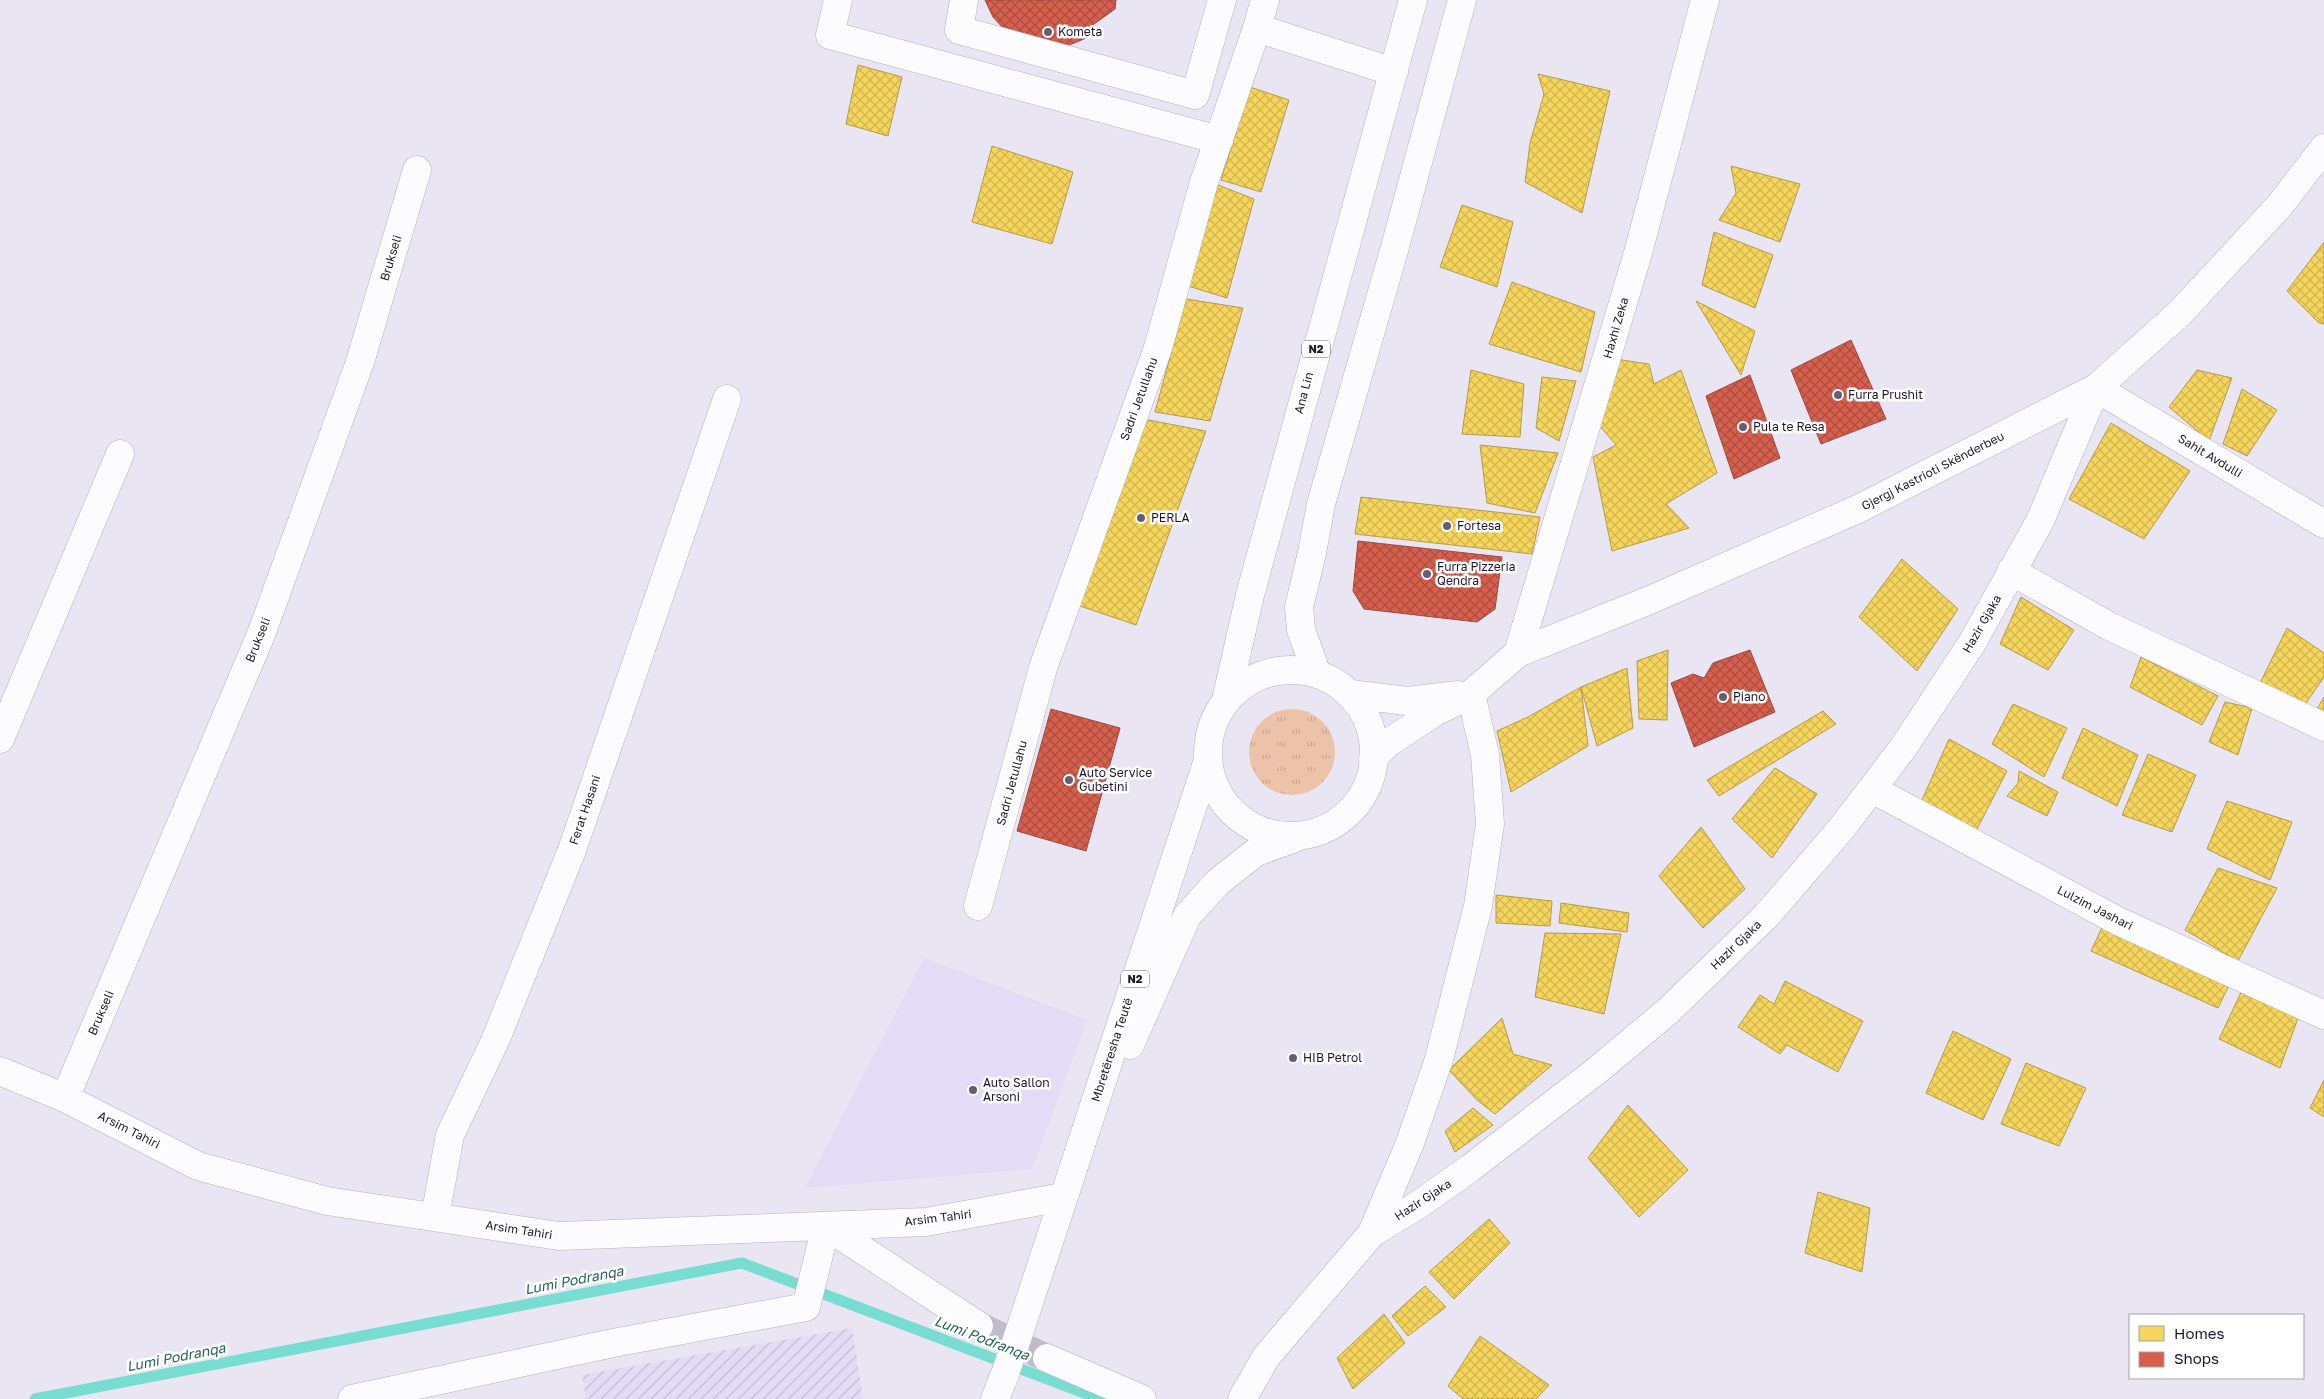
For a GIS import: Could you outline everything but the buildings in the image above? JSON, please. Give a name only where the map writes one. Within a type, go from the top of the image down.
[{"type":"street","points":[[838,0],[830,35],[1219,140]]},
{"type":"street","points":[[964,0],[959,30],[1195,95],[1222,0]]},
{"type":"street","name":"Sadri Jetullahu","points":[[978,906],[1043,668],[1158,348],[1204,182],[1265,0]]},
{"type":"street","name":"Ana Lin","points":[[1226,700],[1262,549],[1413,0]]},
{"type":"street","points":[[1317,674],[1300,630],[1299,607],[1321,504],[1395,246],[1462,0]]},
{"type":"street","name":"Haxhi Zeka","points":[[1518,653],[1638,253],[1705,0]]},
{"type":"street","points":[[1256,28],[1394,72]]},
{"type":"street","name":"Gjergj Kastrioti Skënderbeu","points":[[1373,758],[1388,743],[1435,712],[1472,694],[1518,653],[1650,600],[1858,509],[2096,388],[2180,313],[2280,205],[2324,148]]},
{"type":"street","name":"Brukseli","points":[[65,1098],[262,632],[360,362],[417,170]]},
{"type":"street","name":"Sahit Avdulli","points":[[2096,388],[2324,524]]},
{"type":"street","name":"Hazir Gjaka","points":[[1372,1233],[1421,1203],[1469,1169],[1595,1072],[1668,1011],[1767,915],[1841,829],[1903,748],[1972,644],[2040,521],[2096,388]]},
{"type":"street","name":"Ferat Hasani","points":[[435,1217],[450,1135],[495,1041],[572,850],[727,399]]},
{"type":"street","points":[[0,739],[120,454]]},
{"type":"street","points":[[2012,571],[2109,626],[2324,727]]},
{"type":"street","name":"N2","points":[[1300,670],[1317,674],[1335,682],[1350,694],[1368,723],[1372,740],[1373,758],[1370,777],[1363,794],[1351,810],[1336,822],[1320,831],[1301,836],[1282,836],[1263,831],[1246,823],[1232,811],[1220,796],[1212,779],[1208,760],[1209,739],[1215,719],[1226,700],[1252,679],[1268,673],[1300,670]]},
{"type":"street","points":[[1350,694],[1407,701],[1472,694]]},
{"type":"street","name":"Hazir Gjaka","points":[[1242,1399],[1266,1357],[1372,1233],[1410,1143],[1439,1059],[1478,906],[1490,824],[1485,755],[1472,694]]},
{"type":"street","name":"Mbretëresha Teutë","points":[[1000,1387],[1208,760]]},
{"type":"street","name":"Lulzim Jashari","points":[[1872,789],[2118,920],[2324,1015]]},
{"type":"street","name":"Mbretëresha Teutë","points":[[1063,1198],[1187,916],[1218,882],[1256,852],[1301,836]]},
{"type":"street","name":"Arsim Tahiri","points":[[0,1071],[65,1098],[198,1166],[327,1200],[558,1236],[926,1222],[1063,1198]]},
{"type":"street","points":[[352,1399],[613,1343],[806,1307],[826,1226],[979,1326]]},
{"type":"street","points":[[1046,1358],[1142,1399]]},
{"type":"shaded area","points":[[924,958],[1087,1020],[1032,1169],[805,1188]]},
{"type":"shaded area","points":[[852,1328],[863,1399],[586,1399],[582,1375]]},
{"type":"green space","points":[[1292,709],[1308,712],[1316,716],[1328,728],[1332,736],[1335,752],[1332,768],[1328,776],[1316,788],[1308,792],[1292,795],[1276,792],[1268,788],[1256,776],[1252,768],[1249,752],[1252,736],[1256,728],[1268,716],[1276,712]]},
{"type":"waterway","name":"Lumi Podranqa","points":[[35,1399],[742,1263],[1100,1399]]},
{"type":"tunnel","points":[[979,1326],[1047,1358]]},
{"type":"place","name":"Kometa","points":[[1048,32]]},
{"type":"place","name":"Furra Prushit","points":[[1838,395]]},
{"type":"place","name":"Pula te Resa","points":[[1743,427]]},
{"type":"place","name":"PERLA","points":[[1141,518]]},
{"type":"place","name":"Fortesa","points":[[1447,526]]},
{"type":"place","name":"Furra Pizzeria Qendra","points":[[1427,574]]},
{"type":"place","name":"Piano","points":[[1723,697]]},
{"type":"place","name":"Auto Service Gubetini","points":[[1069,780]]},
{"type":"place","name":"HIB Petrol","points":[[1293,1058]]},
{"type":"place","name":"Auto Sallon Arsoni","points":[[973,1090]]}]
